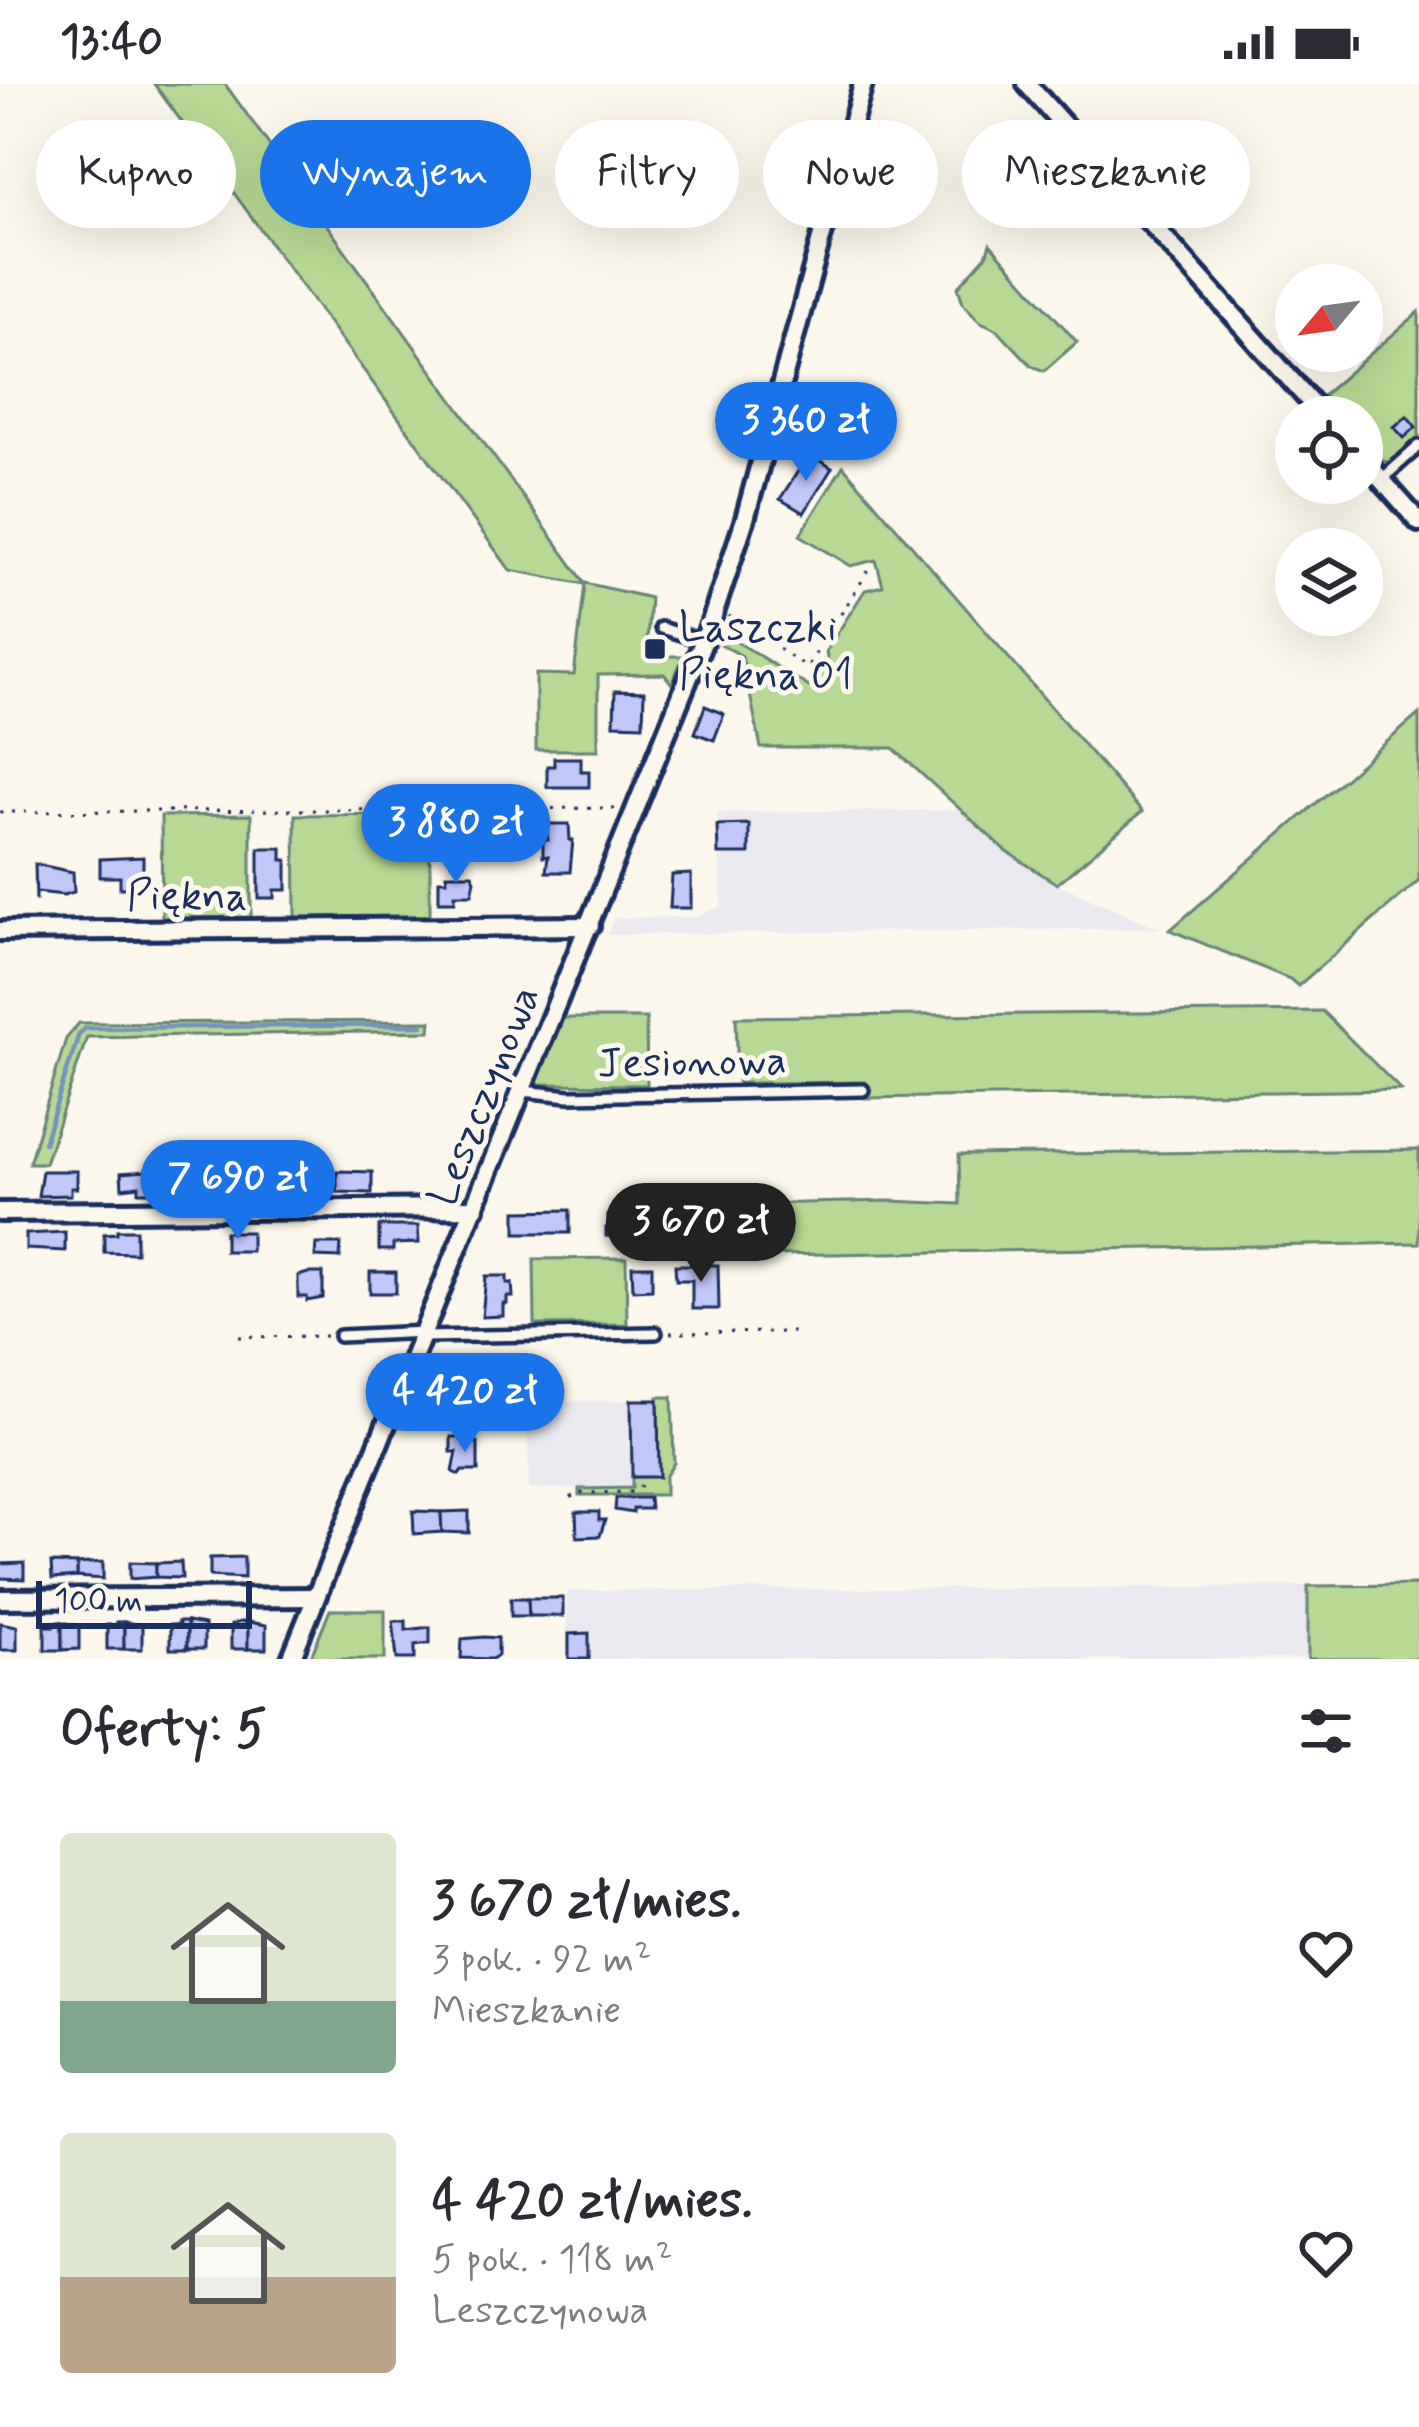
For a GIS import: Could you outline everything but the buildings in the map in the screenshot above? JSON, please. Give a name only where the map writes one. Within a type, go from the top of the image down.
[{"type":"street","name":"Leszczynowa","points":[[291,1659],[709,624],[745,519],[863,84]]},
{"type":"street","points":[[1028,84],[1305,396]]},
{"type":"street","points":[[1383,480],[1419,522]]},
{"type":"street","name":"Piękna","points":[[0,932],[590,926]]},
{"type":"street","points":[[0,1212],[475,1208]]},
{"type":"street","points":[[0,1599],[316,1597]]},
{"type":"lane","points":[[1383,478],[1419,446]]},
{"type":"lane","points":[[661,628],[709,624]]},
{"type":"lane","name":"Jesionowa","points":[[523,1091],[569,1096],[863,1090]]},
{"type":"lane","points":[[340,1336],[656,1333]]},
{"type":"path","points":[[709,624],[807,667],[869,570]]},
{"type":"path","points":[[0,812],[637,808]]},
{"type":"path","points":[[656,1333],[795,1332]]},
{"type":"path","points":[[239,1337],[340,1336]]},
{"type":"path","points":[[571,1498],[575,1493],[634,1492],[645,1483]]},
{"type":"shaded area","points":[[957,810],[1006,851],[1057,884],[1159,928],[607,935],[614,918],[696,917],[722,906],[718,812]]},
{"type":"shaded area","points":[[658,1400],[659,1477],[632,1488],[529,1489],[526,1401]]},
{"type":"shaded area","points":[[1308,1586],[1308,1659],[567,1659],[567,1591]]},
{"type":"green space","points":[[154,84],[225,84],[260,133],[260,228],[329,228],[585,583],[650,598],[646,656],[683,656],[672,684],[664,674],[598,675],[598,750],[536,750],[536,674],[574,675],[585,584],[510,570],[236,196],[236,120],[180,120]]},
{"type":"green space","points":[[990,244],[1077,342],[1044,371],[1032,366],[998,330],[979,321],[963,303],[958,287],[986,256]]},
{"type":"green space","points":[[1419,312],[1419,436],[1391,462],[1383,461],[1383,396],[1323,395],[1350,372],[1383,372],[1383,343]]},
{"type":"green space","points":[[843,466],[1142,812],[1057,884],[1006,851],[893,748],[761,748],[742,656],[717,642],[717,629],[809,687],[828,662],[826,651],[865,590],[883,586],[876,560],[851,566],[800,535]]},
{"type":"green space","points":[[1419,714],[1419,880],[1298,986],[1170,930]]},
{"type":"green space","points":[[430,814],[430,918],[296,919],[295,815]]},
{"type":"green space","points":[[251,815],[251,919],[162,921],[161,816]]},
{"type":"green space","points":[[1322,1011],[1401,1090],[865,1098],[864,1082],[738,1083],[736,1017]]},
{"type":"green space","points":[[563,1018],[646,1018],[647,1085],[536,1084]]},
{"type":"green space","points":[[431,1021],[430,1031],[87,1037],[45,1163],[29,1163],[66,1039],[79,1023]]},
{"type":"green space","points":[[1419,1150],[1419,1243],[716,1256],[716,1205],[960,1204],[959,1155]]},
{"type":"green space","points":[[626,1258],[627,1324],[535,1325],[534,1259]]},
{"type":"green space","points":[[658,1397],[672,1397],[674,1463],[665,1477],[665,1495],[579,1495],[579,1489],[632,1488],[632,1477],[658,1476]]},
{"type":"green space","points":[[1419,1585],[1419,1659],[1308,1659],[1308,1586]]},
{"type":"green space","points":[[330,1610],[385,1610],[385,1659],[310,1659]]},
{"type":"waterway","points":[[44,1143],[79,1034],[86,1028],[423,1025]]},
{"type":"place","name":"Laszczki Piękna 01","points":[[655,649]]}]
